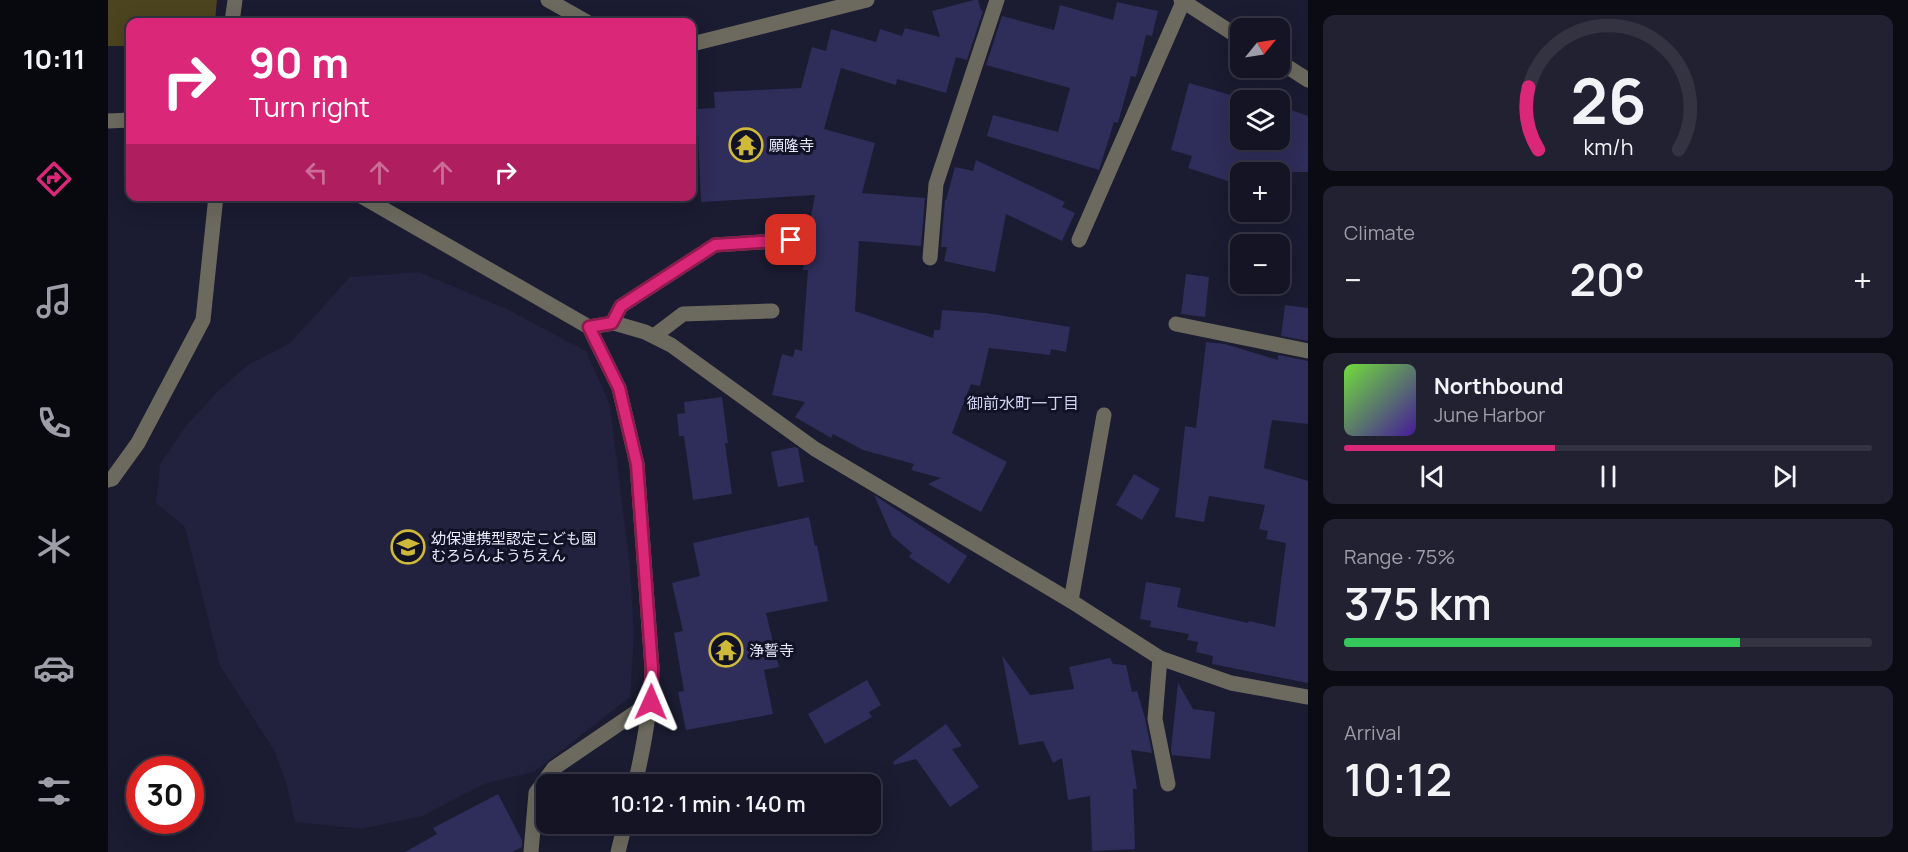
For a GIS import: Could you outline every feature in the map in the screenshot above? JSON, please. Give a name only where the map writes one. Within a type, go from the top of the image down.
[{"type":"street","points":[[233,18],[235,0]]},
{"type":"street","points":[[548,0],[580,18]]},
{"type":"street","points":[[696,43],[867,0]]},
{"type":"street","points":[[930,258],[936,184],[997,0]]},
{"type":"street","points":[[1079,240],[1182,1],[1230,32]]},
{"type":"street","points":[[1290,68],[1308,80]]},
{"type":"street","points":[[108,122],[126,120]]},
{"type":"street","points":[[108,480],[112,479],[138,443],[203,320],[215,201]]},
{"type":"street","points":[[370,201],[589,327],[619,388],[637,464],[652,668],[651,702],[637,774]]},
{"type":"street","points":[[612,323],[621,306],[715,245],[791,240]]},
{"type":"street","points":[[654,336],[683,314],[772,311]]},
{"type":"street","points":[[589,327],[612,323],[654,336],[671,345],[815,449],[1071,601],[1160,658],[1231,683],[1308,697]]},
{"type":"street","points":[[1176,324],[1308,351]]},
{"type":"street","points":[[1071,601],[1104,415]]},
{"type":"street","points":[[1160,658],[1155,720],[1168,784]]},
{"type":"street","points":[[531,852],[537,793],[554,768],[651,702]]},
{"type":"street","points":[[618,852],[622,834]]},
{"type":"shaded area","points":[[108,0],[217,0],[215,18],[126,18],[126,46],[108,46]]},
{"type":"shaded area","name":"幼保連携型認定こども園 むろらんようちえん","points":[[419,272],[507,309],[586,351],[610,405],[630,566],[634,636],[630,697],[534,772],[487,783],[422,816],[362,829],[295,822],[287,786],[275,752],[220,666],[185,527],[156,503],[160,464],[186,426],[216,393],[249,364],[290,343],[350,277]]},
{"type":"building","points":[[978,0],[983,11],[967,60],[956,57],[946,93],[897,79],[896,85],[841,68],[824,129],[875,143],[862,193],[925,198],[921,246],[859,241],[855,311],[933,338],[934,330],[940,330],[942,310],[986,313],[1070,327],[1066,352],[1051,349],[1050,355],[989,348],[980,386],[971,384],[952,433],[1007,462],[981,512],[928,484],[941,478],[911,470],[914,464],[863,450],[833,434],[831,438],[795,417],[805,402],[772,395],[782,354],[793,357],[795,349],[802,351],[808,270],[803,270],[815,195],[701,202],[697,109],[715,108],[714,92],[801,88],[812,47],[826,51],[831,29],[876,42],[880,29],[902,36],[905,28],[940,37],[932,11]]},
{"type":"building","points":[[1117,2],[1158,11],[1152,36],[1146,35],[1136,77],[1131,76],[1118,123],[1114,122],[1099,170],[987,136],[993,115],[1058,132],[1070,88],[986,65],[1002,16],[1054,30],[1060,5],[1113,20]]},
{"type":"building","points":[[1189,83],[1230,95],[1230,150],[1290,150],[1290,110],[1308,116],[1308,172],[1290,172],[1290,162],[1230,162],[1230,182],[1188,168],[1192,156],[1171,150]]},
{"type":"building","points":[[976,160],[1065,202],[1062,207],[1075,213],[1062,241],[1006,214],[995,272],[944,261],[947,247],[941,247],[945,200],[955,167],[973,171]]},
{"type":"building","points":[[1186,274],[1209,277],[1205,317],[1181,314]]},
{"type":"building","points":[[1285,305],[1308,308],[1308,341],[1281,336]]},
{"type":"building","points":[[1206,342],[1225,344],[1278,360],[1278,355],[1308,361],[1308,424],[1272,420],[1264,468],[1308,481],[1308,683],[1212,664],[1213,656],[1196,652],[1198,642],[1187,640],[1189,634],[1150,627],[1151,621],[1140,619],[1146,582],[1181,588],[1177,607],[1275,627],[1286,543],[1266,539],[1268,531],[1259,529],[1265,505],[1209,496],[1204,522],[1175,517],[1185,426],[1196,428]]},
{"type":"building","points":[[722,397],[732,494],[693,500],[684,436],[679,436],[677,414],[685,413],[684,402]]},
{"type":"building","points":[[798,448],[804,482],[778,487],[771,452]]},
{"type":"building","points":[[1134,474],[1160,489],[1142,520],[1116,505]]},
{"type":"building","points":[[874,495],[967,556],[949,584],[909,557],[912,553],[892,536]]},
{"type":"building","points":[[809,517],[828,601],[766,613],[779,667],[764,670],[773,714],[686,730],[678,692],[684,691],[674,633],[683,631],[672,583],[700,576],[693,543]]},
{"type":"building","points":[[1002,655],[1030,695],[1074,689],[1069,667],[1110,658],[1113,664],[1126,665],[1132,692],[1137,691],[1145,718],[1152,753],[1131,750],[1137,789],[1133,789],[1135,849],[1092,851],[1090,796],[1068,800],[1062,758],[1053,763],[1043,741],[1019,745]]},
{"type":"building","points":[[867,680],[881,705],[869,712],[872,717],[825,744],[808,714]]},
{"type":"building","points":[[1178,683],[1193,709],[1215,712],[1210,759],[1172,755]]},
{"type":"building","points":[[946,724],[962,746],[952,749],[979,787],[950,807],[916,759],[894,765],[893,762]]},
{"type":"building","points":[[498,794],[522,840],[522,847],[512,852],[405,852],[437,834],[433,828]]},
{"type":"place","name":"願隆寺","points":[[746,145]]},
{"type":"place","name":"幼保連携型認定こども園 むろらんようちえん","points":[[408,547]]},
{"type":"place","name":"浄誓寺","points":[[726,650]]},
{"type":"district","name":"御前水町一丁目","points":[[1023,403]]},
{"type":"route","points":[[651,702],[652,668],[637,464],[619,388],[589,327],[612,323],[621,306],[715,245],[791,240]]}]
